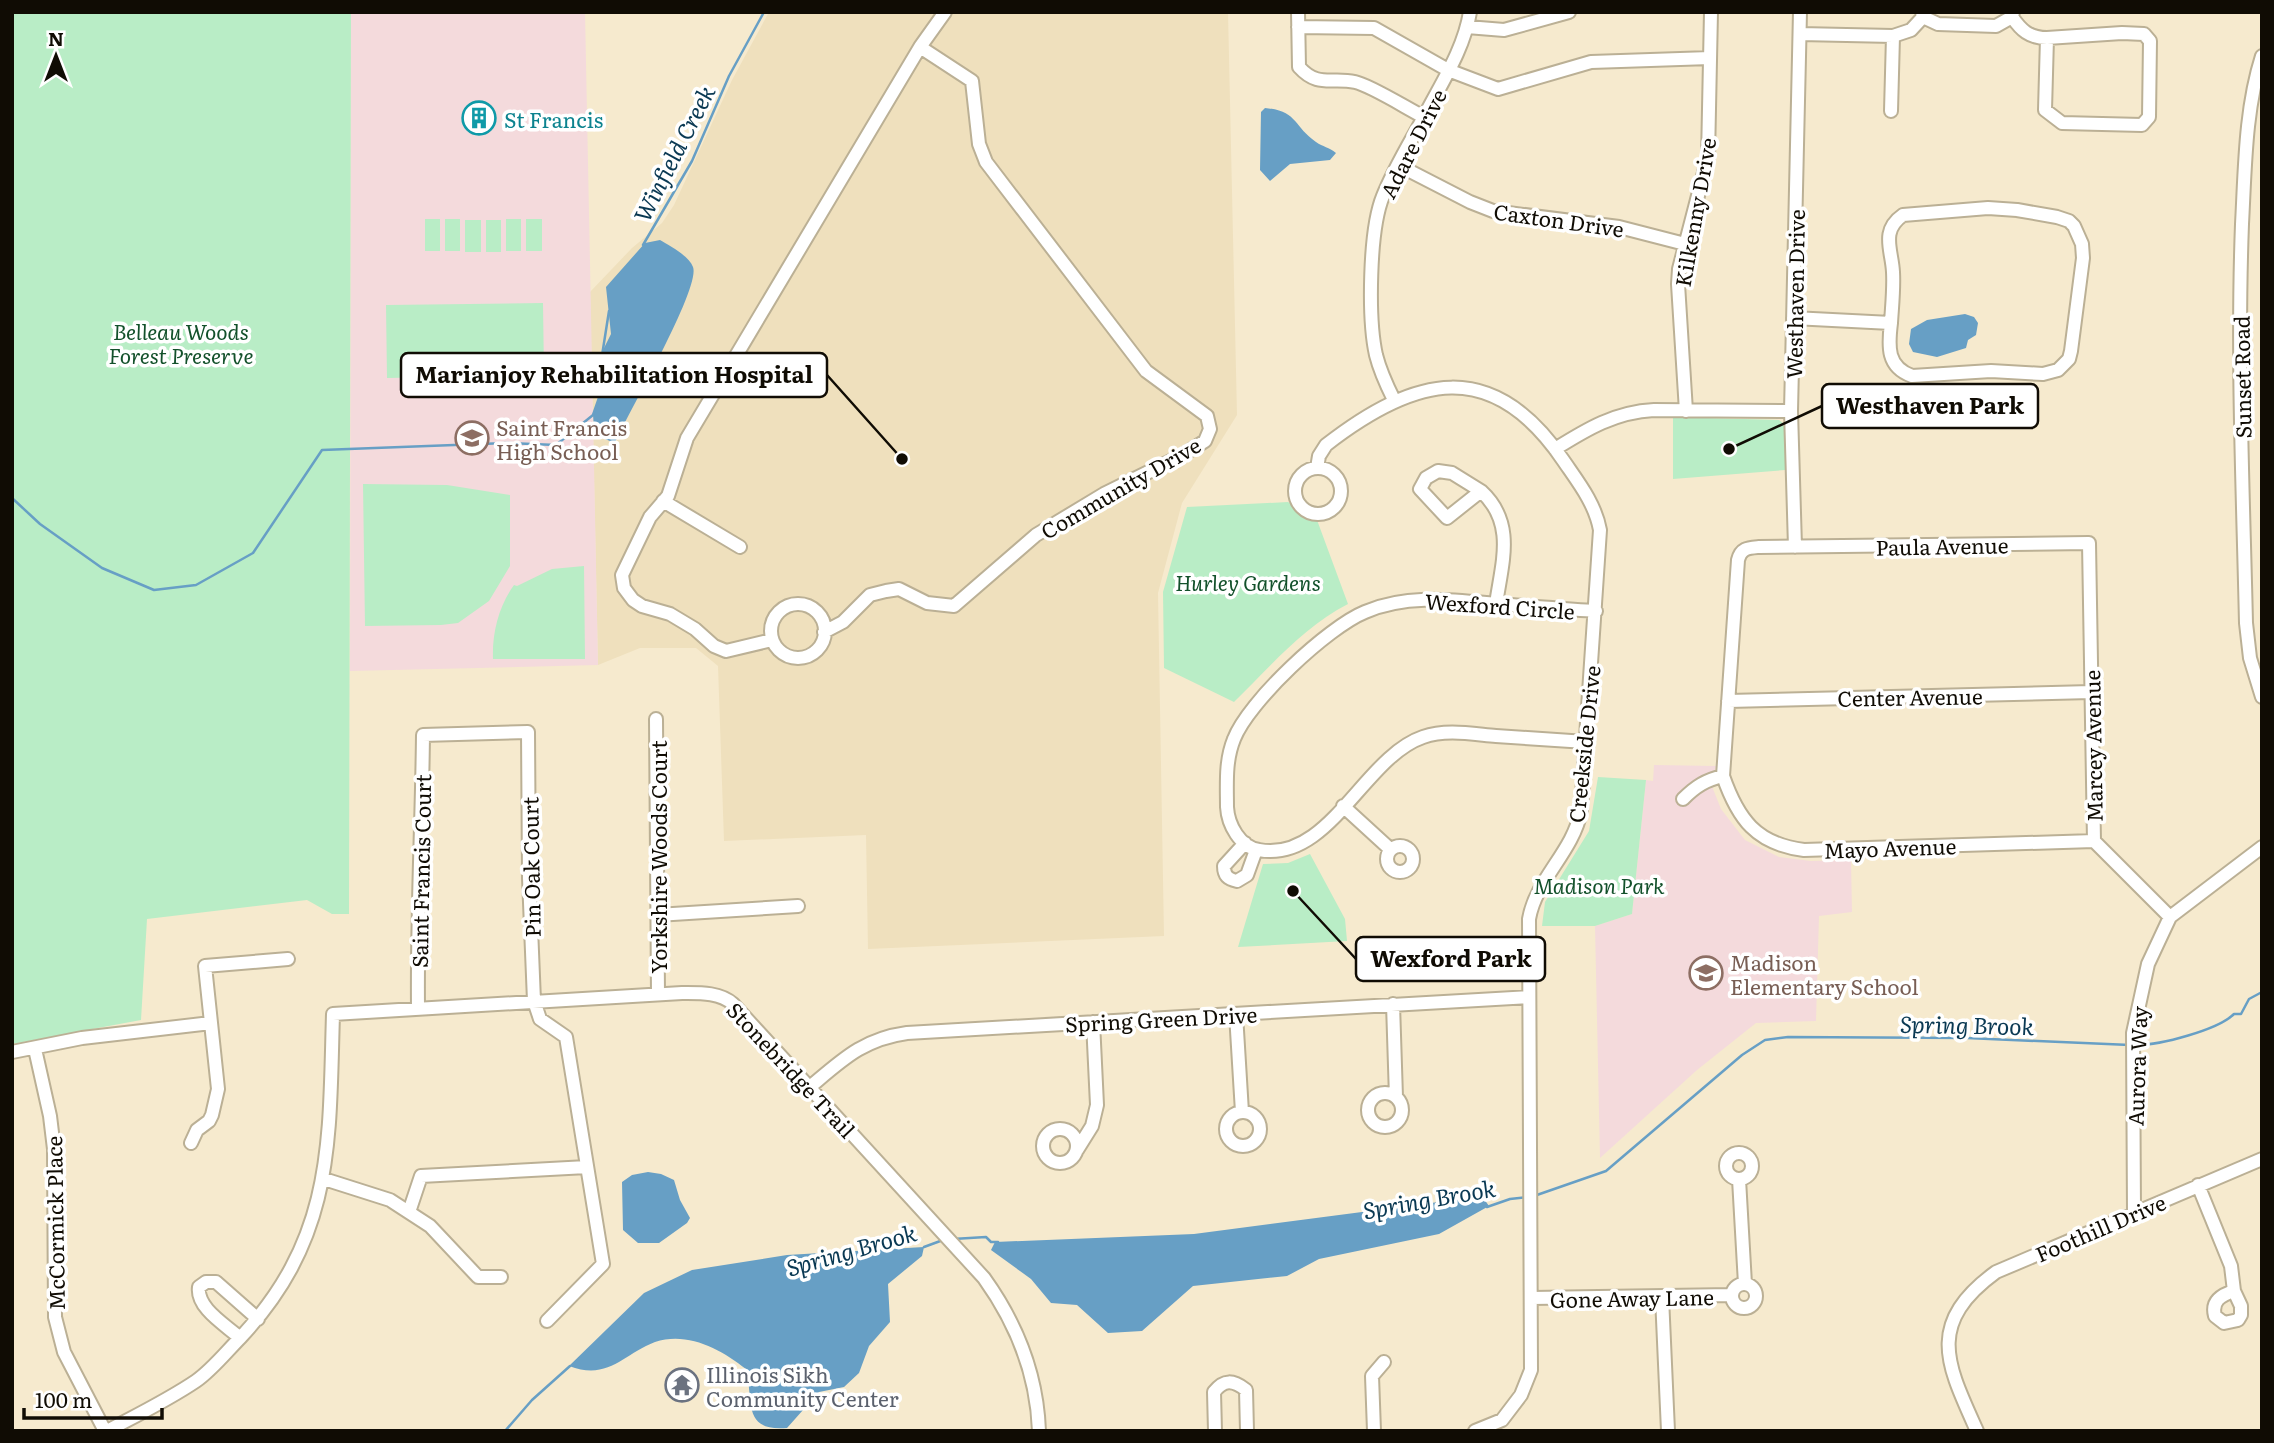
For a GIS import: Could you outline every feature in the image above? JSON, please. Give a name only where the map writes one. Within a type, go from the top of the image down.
[{"type":"street","points":[[824,632],[818,614],[803,605],[793,605],[777,614],[772,622],[772,640],[726,651],[714,646],[695,629],[670,614],[642,606],[633,600],[624,588],[622,575],[650,517],[668,496],[687,438],[920,47],[945,12]]},
{"type":"street","points":[[1298,12],[1299,67],[1306,75],[1316,81],[1356,82],[1424,117]]},
{"type":"street","name":"Adare Drive","points":[[1394,400],[1377,360],[1374,338],[1373,249],[1380,206],[1398,164],[1448,70],[1467,27],[1469,12]]},
{"type":"street","points":[[1467,27],[1504,30],[1569,12]]},
{"type":"street","name":"Kilkenny Drive","points":[[1686,411],[1678,284],[1685,244],[1708,157],[1711,12]]},
{"type":"street","name":"Westhaven Drive","points":[[1795,547],[1791,411],[1800,12]]},
{"type":"street","points":[[1800,34],[1893,36],[1911,30],[1922,15],[1938,24],[1996,26],[2012,15],[2022,32],[2038,38],[2144,34],[2150,41],[2149,117],[2142,125],[2062,123],[2055,118],[2045,110],[2047,38]]},
{"type":"street","points":[[1298,27],[1374,28],[1448,70],[1498,89],[1591,62],[1710,58]]},
{"type":"street","points":[[1891,110],[1893,36]]},
{"type":"street","name":"Community Drive","points":[[772,640],[782,653],[790,657],[806,657],[819,647],[824,632],[843,622],[870,595],[886,591],[899,590],[927,603],[954,606],[1036,535],[1104,494],[1181,456],[1205,441],[1210,429],[1207,416],[1146,371],[986,162],[979,144],[972,81],[920,47]]},
{"type":"street","name":"Sunset Road","points":[[2262,56],[2252,98],[2247,149],[2240,345],[2246,623],[2250,658],[2262,698]]},
{"type":"street","name":"Caxton Drive","points":[[1398,164],[1470,202],[1493,211],[1619,227],[1685,244]]},
{"type":"street","points":[[1970,209],[2017,210],[2068,221],[2079,233],[2083,273],[2069,359],[2058,370],[2043,374],[1991,371],[1912,376],[1904,373],[1892,362],[1889,345],[1891,323],[1894,275],[1888,236],[1895,220],[1903,215],[1970,209]]},
{"type":"street","points":[[1793,318],[1891,323]]},
{"type":"street","name":"Creekside Drive","points":[[1317,468],[1326,445],[1394,400],[1434,388],[1483,392],[1519,410],[1555,449],[1588,497],[1598,520],[1601,541],[1581,811],[1577,827],[1540,888],[1531,910],[1529,927],[1531,1370],[1504,1425],[1475,1431]]},
{"type":"street","points":[[1555,449],[1598,423],[1619,415],[1644,411],[1791,411]]},
{"type":"street","points":[[1481,491],[1447,518],[1420,489],[1426,478],[1438,471],[1452,473],[1481,491],[1495,504],[1505,535],[1496,604]]},
{"type":"street","points":[[663,501],[740,547]]},
{"type":"street","name":"Paula Avenue","points":[[1795,547],[2089,543]]},
{"type":"street","name":"Marcey Avenue","points":[[2089,543],[2094,841],[2170,917]]},
{"type":"street","points":[[1683,799],[1708,779],[1723,776],[1739,556],[1748,548],[1795,547]]},
{"type":"street","name":"Wexford Circle","points":[[1256,850],[1236,834],[1228,814],[1227,767],[1233,740],[1246,718],[1315,644],[1352,618],[1389,604],[1426,599],[1596,611]]},
{"type":"street","name":"Center Avenue","points":[[1728,701],[2091,692]]},
{"type":"street","name":"Yorkshire Woods Court","points":[[656,719],[657,994]]},
{"type":"street","name":"Saint Francis Court","points":[[418,1007],[423,734],[528,732]]},
{"type":"street","name":"Pin Oak Court","points":[[528,732],[529,878],[534,1001]]},
{"type":"street","points":[[1245,843],[1224,866],[1226,876],[1230,880],[1237,881],[1247,875],[1256,850],[1270,851],[1298,845],[1326,824],[1394,753],[1422,737],[1454,732],[1586,742]]},
{"type":"street","name":"Mayo Avenue","points":[[1723,776],[1733,803],[1746,824],[1766,838],[1793,848],[2094,841]]},
{"type":"street","points":[[1343,806],[1390,849]]},
{"type":"street","name":"Aurora Way","points":[[2134,1212],[2133,1033],[2148,964],[2170,917],[2262,847]]},
{"type":"street","points":[[657,915],[798,906]]},
{"type":"street","points":[[191,1143],[197,1130],[209,1121],[217,1099],[205,966],[288,959]]},
{"type":"street","name":"Stonebridge Trail","points":[[324,1179],[330,1138],[333,1013],[657,994],[694,993],[727,998],[966,1256],[996,1295],[1019,1337],[1033,1382],[1039,1431]]},
{"type":"street","name":"Spring Green Drive","points":[[810,1087],[859,1047],[893,1034],[1529,997]]},
{"type":"street","points":[[534,1001],[540,1019],[566,1037],[603,1264],[547,1321]]},
{"type":"street","points":[[1393,1004],[1396,1097]]},
{"type":"street","points":[[1236,1013],[1242,1112]]},
{"type":"street","points":[[1077,1150],[1092,1126],[1097,1105],[1093,1022]]},
{"type":"street","points":[[12,1052],[82,1038],[211,1023]]},
{"type":"street","name":"McCormick Place","points":[[35,1049],[50,1116],[54,1149],[55,1317],[64,1352],[106,1431]]},
{"type":"street","name":"Foothill Drive","points":[[1977,1431],[1949,1362],[1949,1336],[1955,1318],[1973,1292],[1996,1272],[2262,1159]]},
{"type":"street","points":[[409,1212],[421,1176],[587,1167]]},
{"type":"street","points":[[106,1431],[197,1381],[258,1318],[282,1285],[298,1255],[310,1227],[324,1179],[390,1200],[430,1226],[478,1277],[500,1277]]},
{"type":"street","points":[[1739,1179],[1745,1284]]},
{"type":"street","points":[[2198,1185],[2231,1266],[2234,1291]]},
{"type":"street","points":[[240,1338],[204,1306],[198,1296],[199,1287],[206,1282],[216,1282],[258,1318]]},
{"type":"street","points":[[1745,1284],[1756,1292],[1755,1301],[1744,1308],[1739,1307],[1732,1295],[1737,1287],[1745,1284]]},
{"type":"street","name":"Gone Away Lane","points":[[1532,1298],[1732,1295]]},
{"type":"street","points":[[1662,1297],[1668,1431]]},
{"type":"street","points":[[1374,1431],[1372,1376],[1384,1362]]},
{"type":"street","points":[[1215,1431],[1214,1392],[1220,1384],[1229,1381],[1245,1390],[1247,1431]]},
{"type":"shaded area","name":"Saint Francis High School","points":[[351,12],[585,12],[598,665],[350,671]]},
{"type":"shaded area","points":[[769,12],[1228,12],[1237,415],[1182,503],[1158,593],[1164,936],[868,949],[866,835],[724,841],[718,666],[696,648],[640,648],[598,665],[590,292],[632,248],[662,223],[674,205],[732,80]]},
{"type":"shaded area","name":"Madison Elementary School","points":[[1654,765],[1716,766],[1711,784],[1721,809],[1745,840],[1779,857],[1811,861],[1851,860],[1852,912],[1819,916],[1816,1021],[1756,1023],[1697,1070],[1600,1158],[1595,926],[1632,914],[1646,780],[1653,781]]},
{"type":"green space","name":"Belleau Woods Forest Preserve","points":[[12,12],[351,12],[349,914],[332,914],[307,900],[147,919],[141,1020],[12,1044]]},
{"type":"green space","points":[[425,219],[440,219],[440,251],[425,251]]},
{"type":"green space","points":[[445,219],[460,219],[460,251],[445,251]]},
{"type":"green space","points":[[506,219],[521,219],[521,251],[506,251]]},
{"type":"green space","points":[[526,219],[542,219],[542,251],[526,251]]},
{"type":"green space","points":[[465,220],[481,220],[481,252],[465,252]]},
{"type":"green space","points":[[486,220],[501,220],[501,252],[486,252]]},
{"type":"green space","points":[[543,303],[544,375],[387,378],[386,305]]},
{"type":"green space","points":[[1673,417],[1779,420],[1785,429],[1785,470],[1673,479]]},
{"type":"green space","points":[[363,484],[447,485],[510,495],[510,566],[489,601],[458,623],[365,626]]},
{"type":"green space","name":"Hurley Gardens","points":[[1288,502],[1317,520],[1348,604],[1302,636],[1234,702],[1164,668],[1163,592],[1187,507]]},
{"type":"green space","points":[[584,566],[585,659],[493,659],[498,620],[514,585],[552,569]]},
{"type":"green space","name":"Madison Park","points":[[1598,777],[1646,780],[1632,914],[1595,926],[1542,926],[1545,902],[1589,831]]},
{"type":"green space","points":[[1310,854],[1345,919],[1347,941],[1238,947],[1263,864],[1288,863]]},
{"type":"water","points":[[1265,108],[1284,112],[1319,144],[1336,153],[1330,160],[1290,164],[1270,181],[1260,170],[1261,112]]},
{"type":"water","points":[[660,240],[688,259],[693,267],[692,279],[675,325],[615,443],[600,437],[594,427],[593,415],[600,395],[603,350],[611,334],[606,287],[645,243]]},
{"type":"water","points":[[1965,314],[1974,317],[1978,323],[1976,335],[1968,340],[1966,348],[1937,357],[1913,352],[1909,344],[1911,329],[1927,320]]},
{"type":"water","points":[[648,1172],[674,1180],[680,1200],[690,1218],[659,1243],[638,1243],[623,1230],[622,1182],[632,1175]]},
{"type":"water","points":[[1477,1197],[1484,1199],[1489,1206],[1439,1234],[1319,1259],[1287,1276],[1193,1286],[1142,1331],[1108,1333],[1077,1305],[1051,1303],[1031,1279],[991,1250],[995,1242],[1194,1234]]},
{"type":"water","points":[[924,1247],[922,1256],[888,1284],[890,1322],[869,1346],[859,1373],[844,1387],[819,1392],[787,1428],[772,1428],[762,1425],[756,1419],[750,1402],[746,1369],[715,1349],[691,1340],[667,1339],[655,1342],[605,1368],[583,1370],[569,1366],[644,1293],[692,1270],[787,1255]]},
{"type":"waterway","name":"Winfield Creek","points":[[643,245],[692,161],[729,76],[764,12]]},
{"type":"waterway","name":"Winfield Creek","points":[[12,498],[40,524],[102,568],[154,590],[196,585],[253,553],[322,450],[507,443],[556,445],[593,415],[600,395],[601,362],[609,311]]},
{"type":"waterway","name":"Spring Brook","points":[[2137,1045],[2174,1039],[2215,1026],[2234,1014],[2241,1014],[2249,999],[2262,992]]},
{"type":"waterway","name":"Spring Brook","points":[[1534,1196],[1606,1171],[1742,1055],[1765,1040],[1788,1037],[1967,1038],[2130,1045]]},
{"type":"waterway","name":"Spring Brook","points":[[1487,1207],[1510,1199],[1528,1197]]},
{"type":"waterway","name":"Spring Brook","points":[[953,1239],[986,1237],[991,1242],[998,1242]]},
{"type":"waterway","name":"Spring Brook","points":[[924,1247],[943,1240]]},
{"type":"waterway","name":"Spring Brook","points":[[505,1431],[532,1400],[570,1366]]},
{"type":"place","name":"St Francis","points":[[479,118]]},
{"type":"place","name":"Saint Francis High School","points":[[472,438]]},
{"type":"place","name":"Westhaven Park","points":[[1729,449]]},
{"type":"place","name":"Marianjoy Rehabilitation Hospital","points":[[902,459]]},
{"type":"place","name":"Wexford Park","points":[[1293,891]]},
{"type":"place","name":"Madison Elementary School","points":[[1706,973]]},
{"type":"place","name":"Illinois Sikh Community Center","points":[[682,1385]]}]
